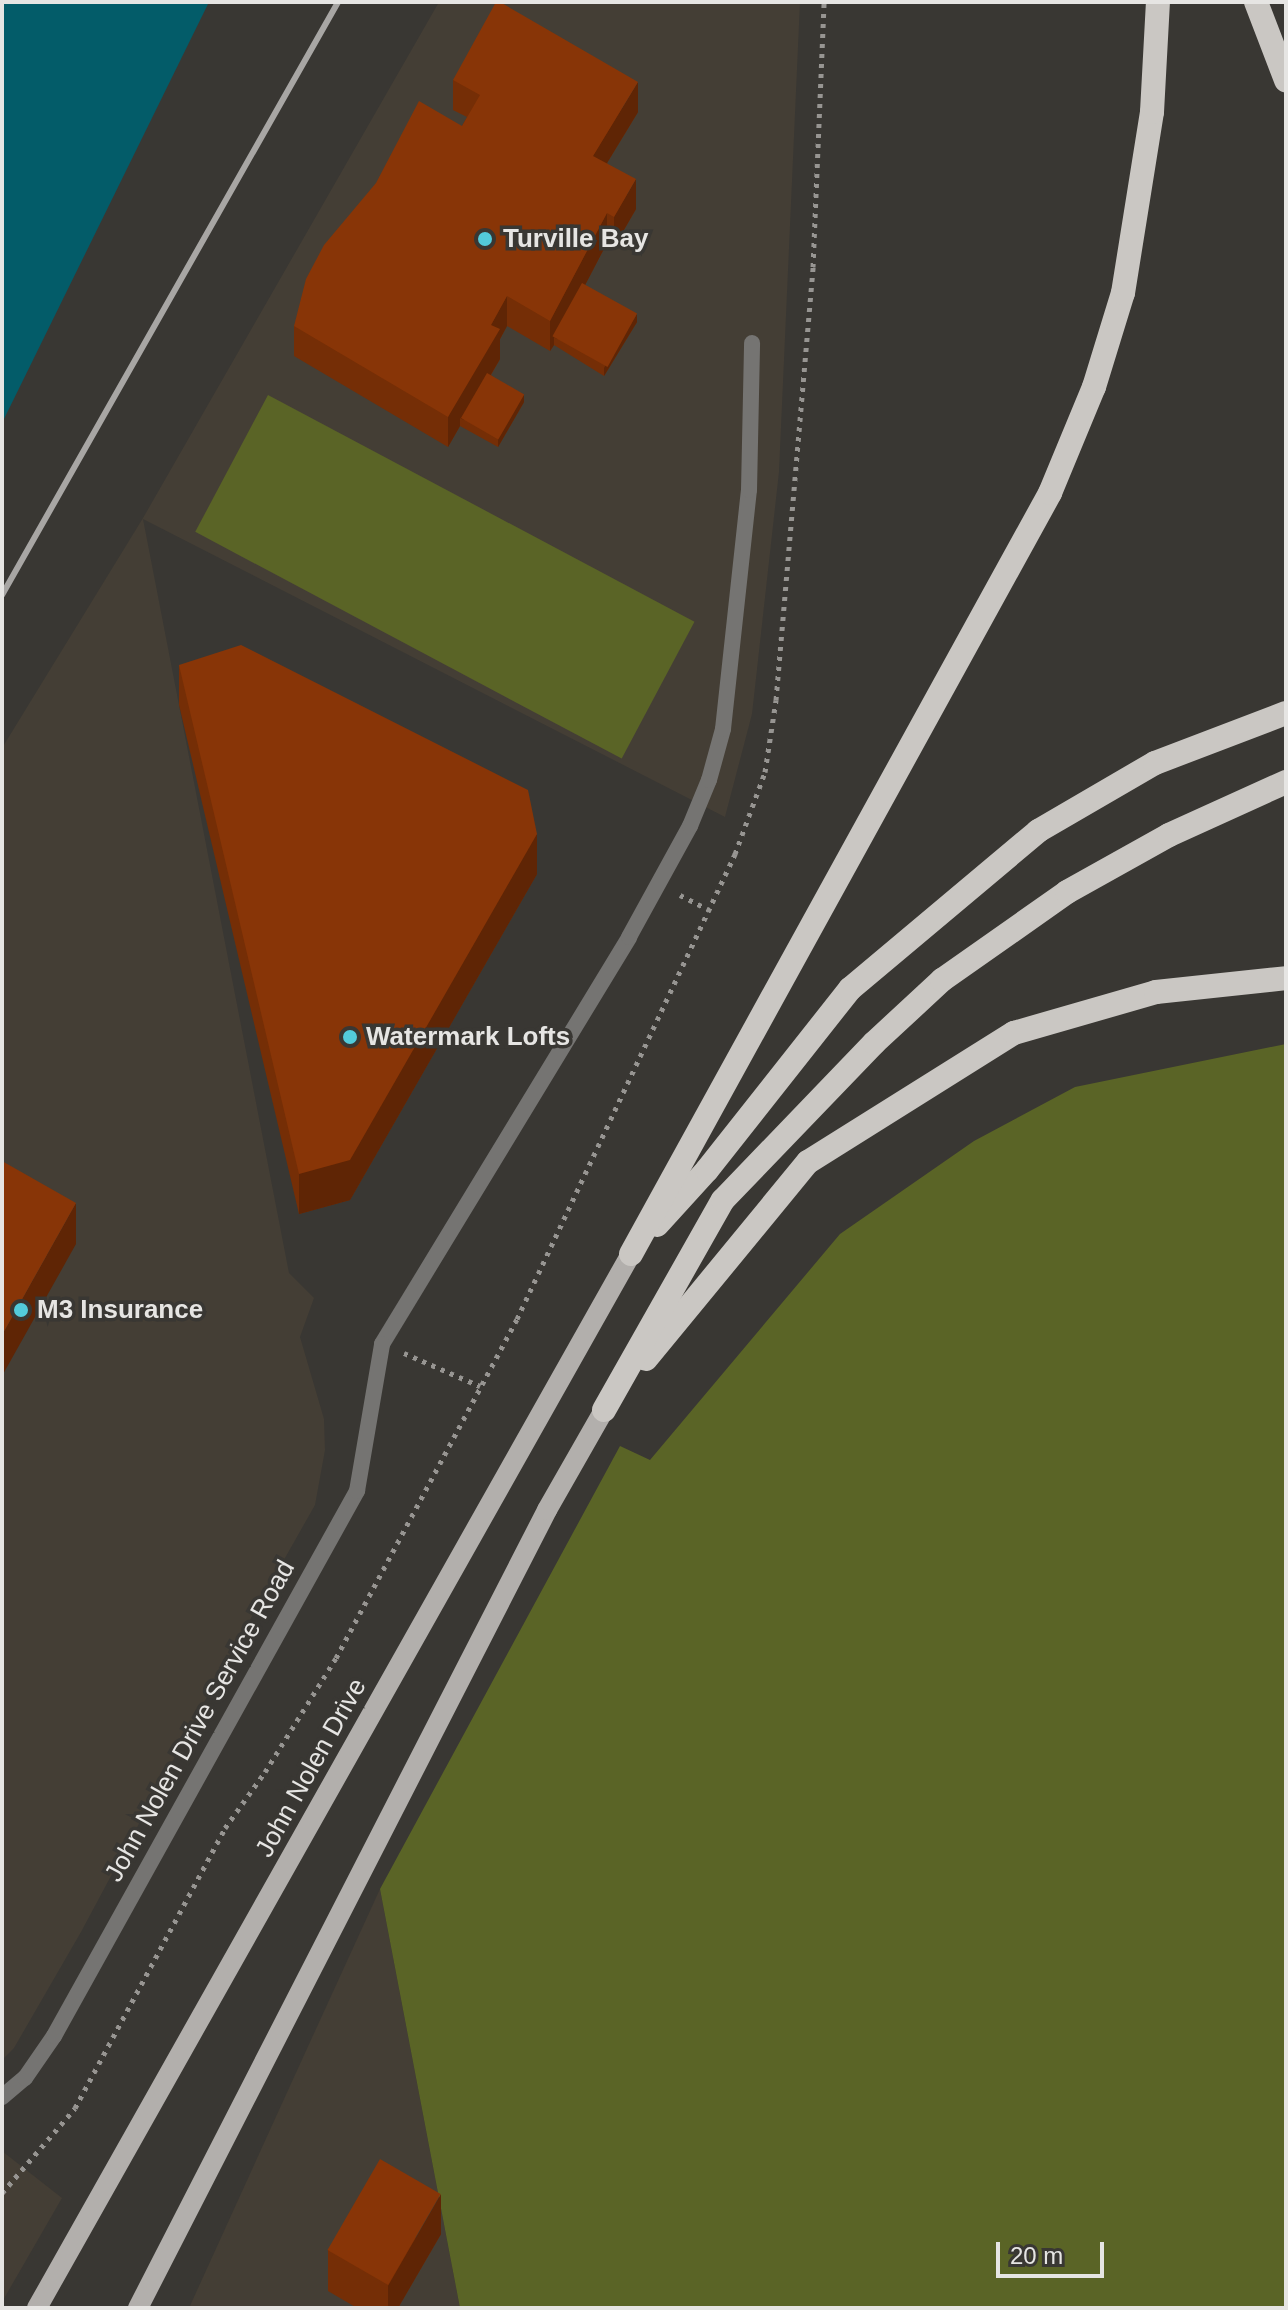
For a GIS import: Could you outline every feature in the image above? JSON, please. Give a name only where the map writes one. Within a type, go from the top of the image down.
[{"type":"highway","points":[[631,1254],[1050,493],[1094,387],[1123,293],[1152,112],[1158,2]]},
{"type":"highway","points":[[1256,2],[1286,80]]},
{"type":"highway","points":[[631,1254],[707,1170],[850,989],[1038,831],[1155,763],[1286,713]]},
{"type":"highway","points":[[604,1410],[723,1200],[874,1043],[942,980],[1067,892],[1169,835],[1286,782]]},
{"type":"highway","points":[[604,1410],[808,1162],[1014,1033],[1156,992],[1286,978]]},
{"type":"main road","name":"John Nolen Drive","points":[[37,2308],[631,1254]]},
{"type":"main road","points":[[138,2308],[525,1552],[604,1410]]},
{"type":"street","points":[[382,1344],[629,937],[690,826],[709,780],[723,729],[748,499],[752,343]]},
{"type":"street","name":"John Nolen Drive Service Road","points":[[2,2097],[25,2078],[54,2036],[357,1491],[382,1344]]},
{"type":"path","points":[[382,1344],[480,1386]]},
{"type":"shaded area","points":[[439,2],[800,2],[779,472],[752,714],[725,817],[143,519],[289,1273],[314,1298],[300,1337],[324,1419],[325,1450],[315,1505],[216,1680],[81,1932],[14,2048],[2,2060],[2,748],[143,518]]},
{"type":"shaded area","points":[[380,1889],[460,2308],[189,2308],[305,2053]]},
{"type":"shaded area","points":[[2,2151],[62,2198],[2,2302]]},
{"type":"green space","points":[[268,395],[694,622],[622,759],[195,532]]},
{"type":"green space","points":[[1286,1044],[1286,2308],[460,2308],[380,1889],[620,1446],[650,1460],[840,1234],[974,1141],[1075,1087]]},
{"type":"water","points":[[2,2],[209,2],[2,423]]},
{"type":"building","name":"Turville Bay","points":[[496,2],[638,82],[593,156],[636,179],[614,217],[607,213],[550,321],[507,296],[491,325],[500,329],[448,417],[294,326],[306,279],[324,245],[376,183],[419,101],[462,126],[480,95],[453,80]]},
{"type":"building","points":[[582,283],[637,314],[608,367],[552,336]]},
{"type":"building","points":[[487,373],[524,394],[498,440],[461,418]]},
{"type":"building","name":"Watermark Lofts","points":[[241,645],[528,790],[537,834],[350,1160],[299,1174],[179,665]]},
{"type":"building","points":[[2,1161],[76,1203],[2,1335]]},
{"type":"building","points":[[380,2159],[441,2194],[388,2285],[328,2250]]},
{"type":"railway","points":[[2,595],[338,2]]},
{"type":"place","name":"Turville Bay","points":[[485,239]]},
{"type":"place","name":"Watermark Lofts","points":[[350,1037]]},
{"type":"place","name":"M3 Insurance","points":[[21,1310]]}]
